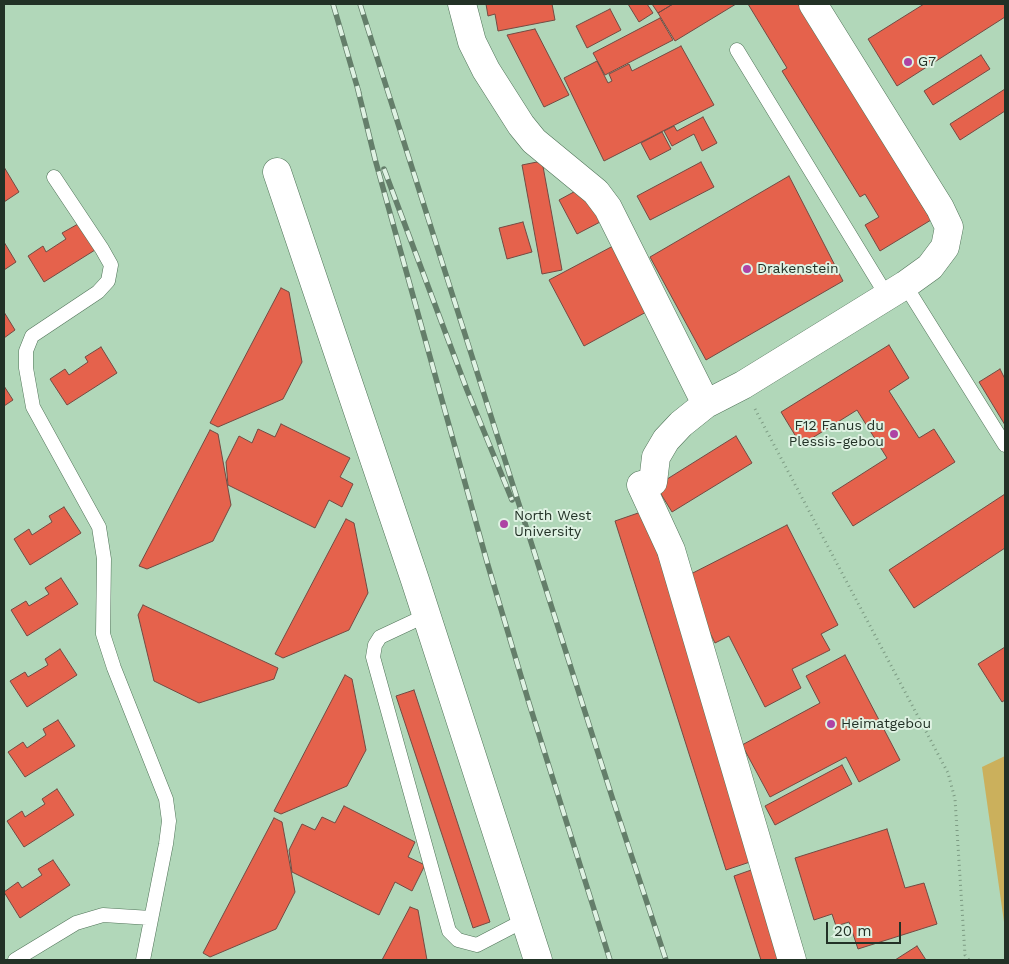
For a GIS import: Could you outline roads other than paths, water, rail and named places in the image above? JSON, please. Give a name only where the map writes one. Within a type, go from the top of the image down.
[{"type":"street","points":[[462,4],[472,42],[486,70],[521,125],[534,141],[596,192],[608,208],[706,404]]},
{"type":"street","points":[[792,960],[671,550],[641,485],[653,482],[656,457],[666,440],[681,424],[706,404],[743,385],[896,290],[930,267],[945,247],[949,227],[940,208],[813,4]]},
{"type":"street","points":[[276,172],[427,615],[538,960]]},
{"type":"lane","points":[[737,50],[896,290],[1005,445]]},
{"type":"lane","points":[[54,177],[102,248],[111,265],[108,281],[98,292],[32,336],[26,351],[26,368],[33,407],[99,527],[104,559],[103,634],[114,668],[166,799],[169,821],[143,960]]},
{"type":"lane","points":[[427,615],[380,637],[375,645],[373,656],[449,931],[458,940],[477,945],[526,920]]},
{"type":"lane","points":[[14,960],[76,923],[103,916],[151,918]]},
{"type":"railway","points":[[333,4],[359,93]]},
{"type":"railway","points":[[360,4],[613,800],[666,960]]},
{"type":"railway","points":[[357,86],[375,159],[487,562],[529,703],[610,960]]},
{"type":"railway","points":[[384,169],[467,390],[512,500]]},
{"type":"place","name":"G7","points":[[908,62]]},
{"type":"place","name":"Drakenstein","points":[[747,269]]},
{"type":"place","name":"F12 Fanus du Plessis-gebou","points":[[894,434]]},
{"type":"place","name":"North West University","points":[[504,524]]},
{"type":"place","name":"Heimatgebou","points":[[831,724]]}]
